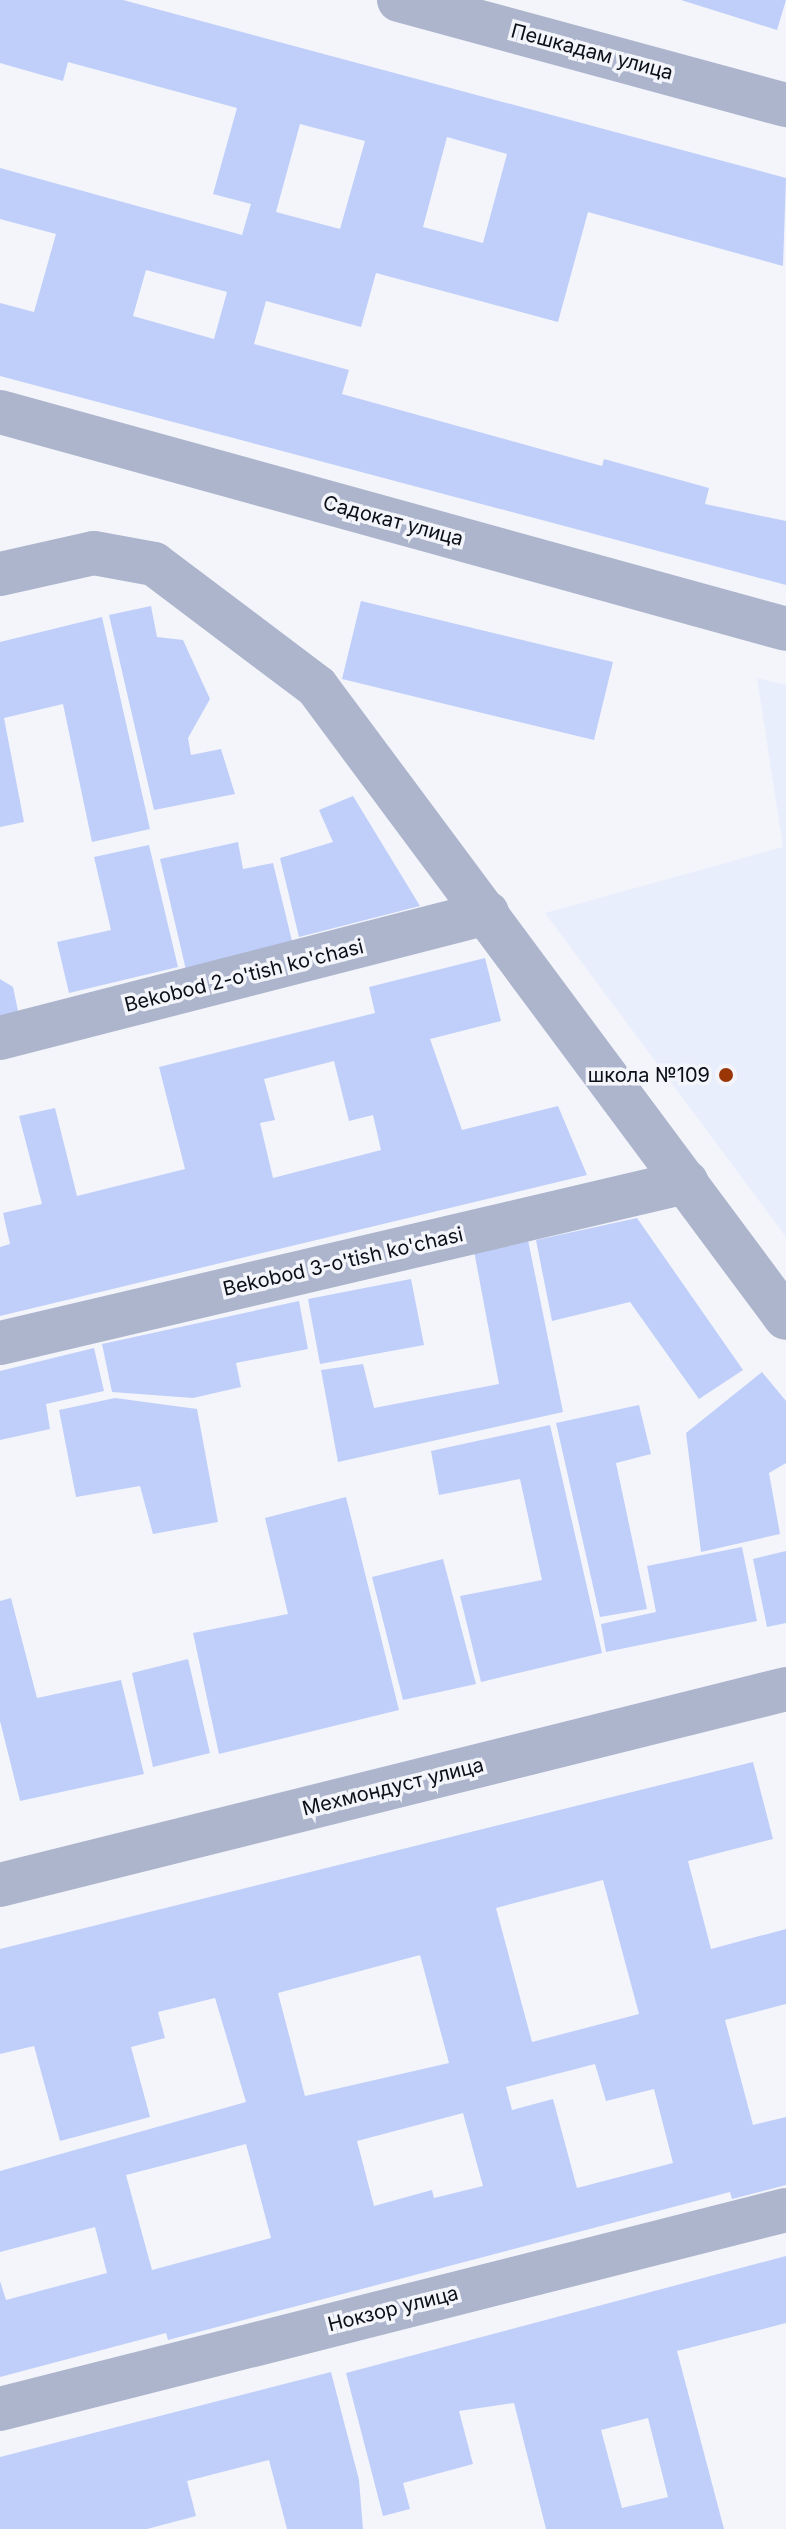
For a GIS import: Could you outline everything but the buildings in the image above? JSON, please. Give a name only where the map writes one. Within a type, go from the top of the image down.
[{"type":"street","name":"Пешкадам улица","points":[[399,0],[786,105]]},
{"type":"street","name":"Садокат улица","points":[[0,412],[786,629]]},
{"type":"street","points":[[0,574],[94,553],[154,564],[317,687],[786,1318]]},
{"type":"street","name":"Bekobod 2-o'tish ko'chasi","points":[[0,1038],[487,913]]},
{"type":"street","name":"Bekobod 3-o'tish ko'chasi","points":[[0,1343],[686,1182]]},
{"type":"street","name":"Мехмондуст улица","points":[[0,1885],[786,1689]]},
{"type":"street","name":"Нокзор улица","points":[[0,2409],[786,2210]]},
{"type":"shaded area","name":"школа №109","points":[[757,678],[786,685],[786,1237],[545,913],[783,847]]},
{"type":"place","name":"школа №109","points":[[726,1075]]}]
